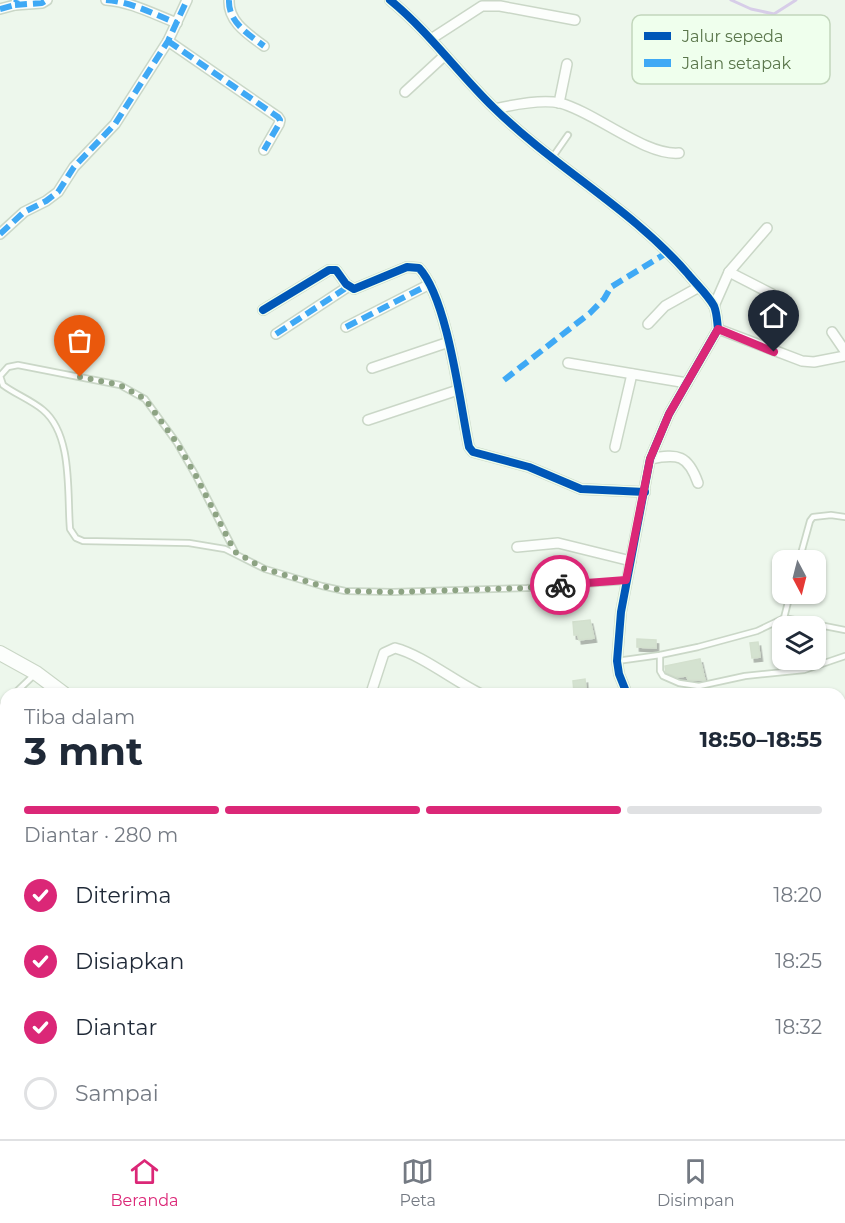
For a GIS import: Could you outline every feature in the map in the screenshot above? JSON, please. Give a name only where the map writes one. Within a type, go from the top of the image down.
[{"type":"main road","points":[[0,653],[36,673],[56,688]]},
{"type":"street","points":[[0,9],[16,3],[42,3],[47,0]]},
{"type":"street","points":[[106,0],[141,3],[177,23]]},
{"type":"street","points":[[0,234],[24,212],[58,192],[74,167],[115,124],[168,41],[187,0]]},
{"type":"street","points":[[229,0],[230,14],[237,24],[264,46]]},
{"type":"street","points":[[390,0],[411,18],[495,109],[552,158],[655,239],[714,306],[718,329],[669,414],[650,459],[626,580],[617,661],[624,688]]},
{"type":"street","points":[[431,39],[479,3],[576,20]]},
{"type":"street","points":[[168,41],[278,117],[279,124],[264,150]]},
{"type":"street","points":[[405,92],[444,56]]},
{"type":"street","points":[[559,103],[567,64]]},
{"type":"street","points":[[495,109],[540,102],[559,103],[655,148],[679,153]]},
{"type":"street","points":[[714,306],[729,272],[767,228]]},
{"type":"street","points":[[263,310],[329,270],[336,270],[354,289],[407,267],[419,268],[430,284],[441,314],[449,342],[469,447],[473,452],[529,467],[580,489],[645,492]]},
{"type":"street","points":[[729,272],[772,294]]},
{"type":"street","points":[[346,327],[430,284]]},
{"type":"street","points":[[276,334],[349,286]]},
{"type":"street","points":[[648,324],[665,306],[699,287]]},
{"type":"street","points":[[718,329],[802,361],[814,362],[845,356]]},
{"type":"street","points":[[832,332],[845,351]]},
{"type":"street","points":[[372,368],[449,342]]},
{"type":"street","points":[[568,363],[687,383]]},
{"type":"street","points":[[615,447],[632,374]]},
{"type":"street","points":[[368,420],[458,390]]},
{"type":"street","points":[[650,459],[665,456],[682,458],[693,469],[698,483]]},
{"type":"street","points":[[517,547],[558,543],[631,561]]},
{"type":"street","points":[[373,688],[384,653],[395,648],[409,651],[469,688]]},
{"type":"lane","points":[[552,158],[568,135]]},
{"type":"lane","points":[[235,552],[182,451],[145,399],[120,385],[18,364],[8,367],[0,376],[3,385],[43,410],[57,426],[64,445],[70,529],[76,538],[83,541],[189,543],[235,552],[265,569],[345,591],[526,588],[626,580]]},
{"type":"lane","points":[[802,550],[813,517],[831,515],[845,517]]},
{"type":"lane","points":[[617,661],[660,656],[733,638],[772,624]]},
{"type":"lane","points":[[826,626],[845,630]]},
{"type":"lane","points":[[660,656],[660,671],[663,676],[679,683],[699,686],[745,676],[804,670],[845,656]]},
{"type":"lane","points":[[20,688],[36,673]]},
{"type":"building","points":[[590,620],[594,638],[579,640],[578,635],[574,635],[573,622]]},
{"type":"building","points":[[637,639],[656,640],[656,648],[637,647]]},
{"type":"building","points":[[758,642],[760,657],[752,658],[750,643]]},
{"type":"building","points":[[700,659],[705,680],[688,680],[687,676],[676,677],[666,673],[665,666]]},
{"type":"building","points":[[585,679],[586,688],[574,688],[573,681]]},
{"type":"waterway","points":[[731,0],[751,9],[774,14],[796,0]]},
{"type":"marked path","points":[[0,9],[15,5],[17,0]]},
{"type":"marked path","points":[[15,5],[42,3],[47,0]]},
{"type":"marked path","points":[[106,0],[134,6],[177,23]]},
{"type":"marked path","points":[[0,234],[24,212],[58,192],[74,167],[115,124],[168,41],[187,0]]},
{"type":"marked path","points":[[229,0],[235,21],[264,46]]},
{"type":"marked path","points":[[168,41],[278,117],[279,124],[264,150]]},
{"type":"marked path","points":[[504,380],[590,313],[604,299],[611,287],[668,252]]},
{"type":"marked path","points":[[346,327],[430,284]]},
{"type":"marked path","points":[[276,334],[349,286]]},
{"type":"cycle path","points":[[390,0],[418,25],[481,95],[518,130],[643,229],[688,274],[715,309],[718,329],[669,414],[650,459],[621,612],[617,661],[625,688]]},
{"type":"cycle path","points":[[263,310],[329,270],[336,270],[346,284],[354,289],[407,267],[419,268],[438,303],[457,380],[469,447],[473,452],[529,467],[581,489],[645,492]]},
{"type":"way so far","points":[[80,377],[120,385],[145,399],[177,443],[235,552],[265,569],[345,591],[393,592],[560,585]]},
{"type":"route","points":[[560,585],[626,580],[650,459],[669,414],[718,329],[774,352]]}]
